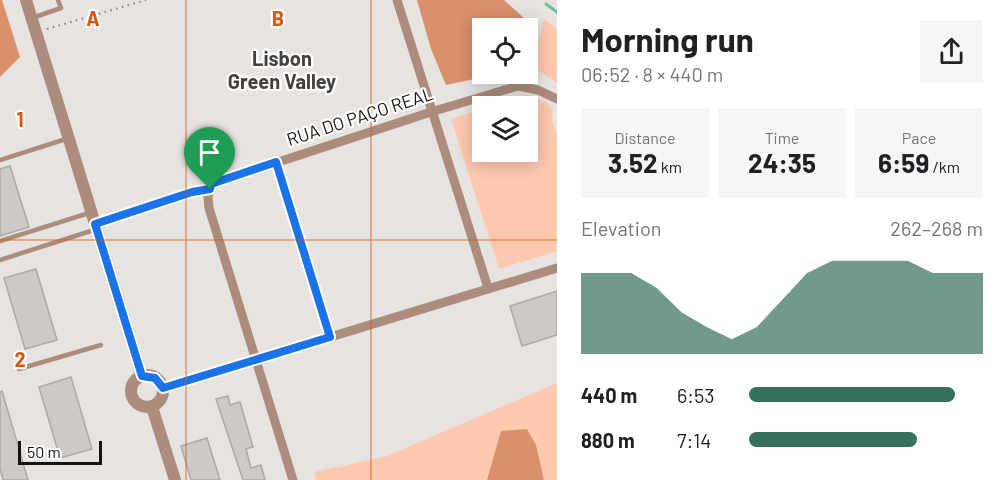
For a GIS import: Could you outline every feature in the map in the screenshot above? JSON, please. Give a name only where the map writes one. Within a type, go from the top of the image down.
[{"type":"street","points":[[26,0],[142,376]]},
{"type":"street","points":[[397,0],[488,288]]},
{"type":"street","name":"RUA DO PAÇO REAL","points":[[210,189],[211,184],[222,179],[518,86],[538,90],[557,99]]},
{"type":"street","points":[[276,162],[330,337]]},
{"type":"street","points":[[210,189],[209,208],[293,480]]},
{"type":"street","points":[[163,388],[557,268]]},
{"type":"street","points":[[142,376],[155,378],[163,388],[161,399],[152,407],[140,406],[131,396],[133,384],[142,376]]},
{"type":"street","points":[[152,407],[175,480]]},
{"type":"lane","points":[[32,18],[61,8],[58,0]]},
{"type":"lane","points":[[0,160],[69,138]]},
{"type":"lane","points":[[0,241],[95,222]]},
{"type":"lane","points":[[0,260],[11,260],[95,222]]},
{"type":"lane","points":[[19,369],[100,345]]},
{"type":"path","points":[[36,33],[146,0]]},
{"type":"path","points":[[95,222],[192,192],[210,189]]},
{"type":"shaded area","points":[[0,0],[2,0],[20,57],[0,77]]},
{"type":"shaded area","points":[[417,0],[504,0],[524,18],[472,18],[472,80],[446,85],[431,49]]},
{"type":"shaded area","points":[[544,19],[557,29],[557,83],[538,70],[538,42]]},
{"type":"shaded area","points":[[538,99],[547,102],[553,111],[552,121],[557,134],[557,251],[499,269],[451,119],[472,112],[472,162],[538,162]]},
{"type":"shaded area","points":[[557,383],[557,480],[544,480],[544,476],[490,471],[487,480],[316,480],[314,472],[387,456]]},
{"type":"shaded area","points":[[527,429],[536,445],[544,480],[487,480],[501,431]]},
{"type":"building","points":[[10,166],[29,227],[0,236],[0,169]]},
{"type":"building","points":[[36,269],[57,340],[25,349],[4,278]]},
{"type":"building","points":[[557,291],[557,335],[522,346],[510,306]]},
{"type":"building","points":[[71,377],[92,449],[60,458],[39,387]]},
{"type":"building","points":[[2,391],[28,480],[3,480],[0,469],[0,392]]},
{"type":"building","points":[[228,396],[230,405],[240,402],[253,447],[246,449],[251,468],[261,465],[265,480],[243,480],[216,399]]},
{"type":"building","points":[[207,438],[220,480],[191,480],[181,446]]},
{"type":"waterway","points":[[546,4],[557,12]]},
{"type":"district","name":"Lisbon Green Valley","points":[[282,70]]},
{"type":"route","points":[[276,162],[330,337],[163,388],[155,378],[149,375],[142,376],[95,224],[192,192],[210,189],[211,184],[222,179],[276,162]]}]
